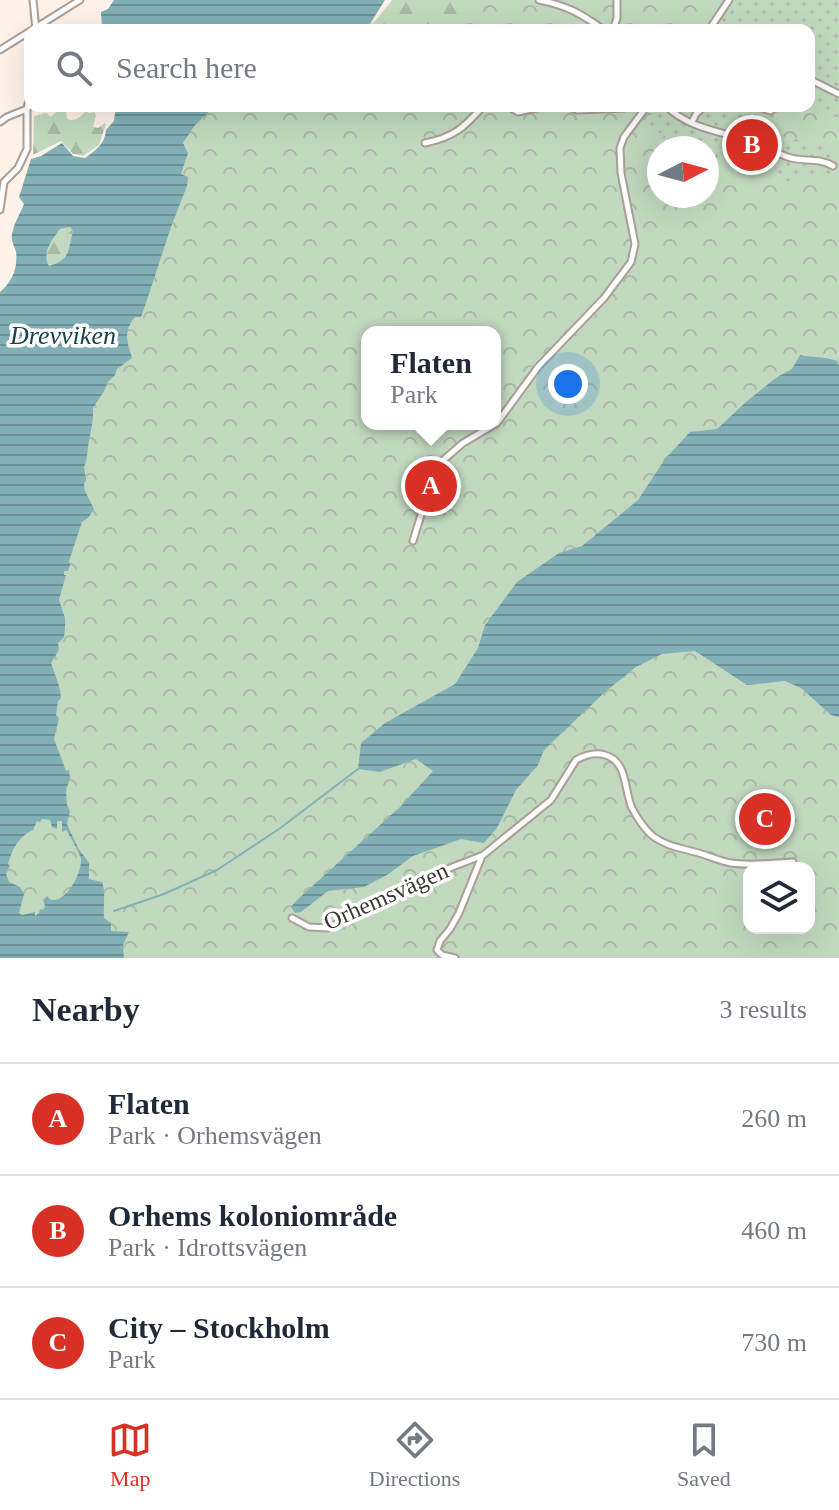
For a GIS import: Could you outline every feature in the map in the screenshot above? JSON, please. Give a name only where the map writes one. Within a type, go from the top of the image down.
[{"type":"street","points":[[33,0],[36,24]]},
{"type":"street","points":[[42,24],[80,0]]},
{"type":"street","points":[[539,0],[566,6],[595,24]]},
{"type":"street","points":[[615,24],[617,0]]},
{"type":"street","points":[[713,24],[729,0]]},
{"type":"street","points":[[0,50],[24,35]]},
{"type":"street","points":[[815,82],[839,94]]},
{"type":"street","points":[[0,122],[24,110]]},
{"type":"street","points":[[0,210],[2,182],[18,168],[27,149],[27,112]]},
{"type":"street","points":[[425,143],[451,136],[478,112]]},
{"type":"street","points":[[501,418],[538,367],[604,298],[631,262],[635,244],[621,173],[620,148],[624,137],[643,112]]},
{"type":"street","points":[[671,112],[685,121],[765,146],[791,158],[817,160],[833,166]]},
{"type":"street","points":[[692,122],[698,112]]},
{"type":"street","points":[[413,541],[431,482],[441,462],[463,443],[485,430]]},
{"type":"street","points":[[455,958],[442,955],[437,950],[459,913],[482,856],[551,800],[576,760],[596,754],[617,761],[631,807],[656,839],[730,863],[743,864]]},
{"type":"street","name":"Orhemsvägen","points":[[292,918],[309,927],[328,928],[403,886],[482,856]]},
{"type":"green space","points":[[392,0],[597,0],[595,24],[371,24]]},
{"type":"green space","points":[[485,0],[839,0],[839,958],[0,958],[0,367],[157,112],[815,112],[815,24],[451,24]]},
{"type":"green space","points":[[731,0],[839,0],[839,118],[820,111],[815,105],[815,24],[717,24]]},
{"type":"green space","points":[[56,112],[66,112],[70,120],[85,112],[94,112],[93,127],[106,124],[99,145],[83,156],[73,154],[61,141],[33,155],[34,116],[46,113],[51,117]]},
{"type":"green space","points":[[653,112],[789,112],[771,132],[839,152],[839,180],[816,173],[798,180],[784,181],[724,157],[719,160],[719,136],[665,136],[644,127]]},
{"type":"green space","points":[[70,227],[73,231],[67,253],[49,267],[46,257],[51,243],[60,229]]},
{"type":"water","points":[[114,0],[385,0],[370,24],[102,24],[101,12],[108,9]]},
{"type":"water","name":"Drevviken","points":[[115,112],[209,112],[183,143],[188,153],[181,174],[188,177],[187,186],[141,317],[135,317],[127,332],[132,358],[117,369],[93,408],[84,484],[94,509],[82,522],[68,571],[64,571],[66,575],[59,600],[65,630],[51,663],[61,698],[58,701],[56,715],[59,718],[54,739],[66,771],[69,770],[70,779],[66,790],[70,811],[67,824],[89,863],[89,879],[102,882],[104,918],[111,923],[111,931],[129,932],[123,945],[124,958],[0,958],[0,292],[15,269],[16,252],[12,234],[24,204],[19,197],[31,159],[62,143],[73,156],[85,158],[99,146],[114,121]],"holes":[[[70,227],[73,231],[67,253],[61,261],[49,266],[47,252],[60,229]],[[50,820],[52,827],[57,829],[57,822],[62,821],[62,832],[66,830],[80,856],[81,865],[63,896],[52,900],[47,896],[43,900],[43,910],[40,909],[35,916],[35,912],[22,915],[19,913],[24,894],[20,887],[9,882],[6,873],[8,864],[17,844],[33,830],[37,821]]]},
{"type":"water","points":[[800,355],[832,359],[839,366],[839,717],[831,715],[801,688],[785,681],[747,685],[695,651],[662,654],[636,667],[605,692],[544,750],[538,765],[516,790],[497,828],[484,843],[461,839],[413,856],[364,887],[328,891],[301,912],[295,913],[291,907],[298,899],[400,807],[433,771],[416,759],[380,772],[358,769],[361,743],[385,723],[455,684],[478,648],[485,625],[517,582],[559,553],[582,546],[638,500],[665,459],[690,432],[717,429],[777,377],[792,369]]},
{"type":"waterway","points":[[114,911],[164,894],[217,870],[279,829],[358,769]]},
{"type":"place","name":"Orhems koloniområde","points":[[752,145]]},
{"type":"place","name":"Flaten","points":[[431,486]]},
{"type":"place","name":"City – Stockholm","points":[[765,819]]}]
